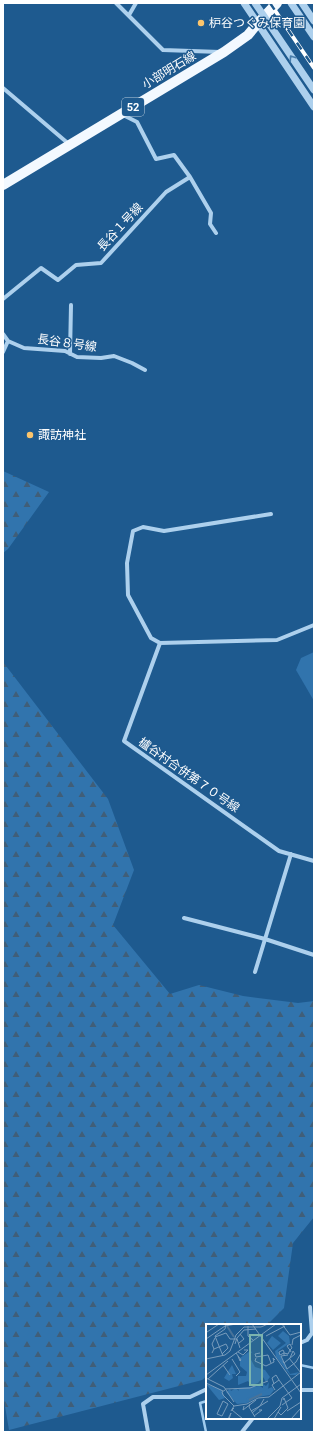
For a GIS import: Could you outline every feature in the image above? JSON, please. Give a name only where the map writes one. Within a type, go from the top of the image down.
[{"type":"main road","name":"小部明石線","points":[[3,185],[224,52],[248,35],[277,3]]},
{"type":"street","points":[[116,3],[163,50],[224,52]]},
{"type":"street","points":[[129,15],[136,3]]},
{"type":"street","points":[[244,3],[314,107]]},
{"type":"street","points":[[255,3],[314,90]]},
{"type":"street","points":[[291,3],[314,36]]},
{"type":"street","points":[[302,3],[314,21]]},
{"type":"street","points":[[3,88],[70,145]]},
{"type":"street","points":[[122,114],[138,122],[156,158],[174,155],[190,177],[211,212],[210,224],[216,233]]},
{"type":"street","name":"長谷１号線","points":[[3,299],[41,268],[58,280],[76,265],[101,263],[166,192],[190,177]]},
{"type":"street","points":[[70,354],[71,305]]},
{"type":"street","points":[[3,334],[8,341],[3,352]]},
{"type":"street","name":"長谷８号線","points":[[8,341],[24,348],[65,351],[77,357],[101,358],[114,356],[145,370]]},
{"type":"street","points":[[271,514],[164,531],[143,527],[133,531],[126,563],[128,595],[151,638],[160,643],[277,640],[314,625]]},
{"type":"street","name":"櫨谷村合併第７０号線","points":[[160,643],[124,742],[280,850],[314,861]]},
{"type":"street","points":[[255,972],[291,854]]},
{"type":"street","points":[[184,918],[265,939],[314,955]]},
{"type":"street","points":[[301,1343],[307,1340],[312,1333],[310,1307]]},
{"type":"street","points":[[148,1432],[143,1404],[152,1397],[190,1397],[206,1390]]},
{"type":"street","points":[[301,1390],[314,1390]]},
{"type":"street","points":[[242,1432],[252,1419]]},
{"type":"green space","points":[[3,471],[49,492],[8,549],[3,553]]},
{"type":"green space","points":[[314,652],[314,701],[296,670],[301,658]]},
{"type":"green space","points":[[3,662],[108,799],[134,870],[113,925],[170,994],[199,985],[243,996],[298,1003],[314,1001],[314,1217],[293,1243],[284,1308],[268,1324],[206,1324],[206,1377],[202,1380],[9,1430],[3,1394]]},
{"type":"waterway","points":[[301,1365],[314,1368]]},
{"type":"waterway","points":[[206,1401],[200,1403],[206,1432]]},
{"type":"railway","points":[[270,3],[314,68]]},
{"type":"place","name":"枦谷つぐみ保育園","points":[[201,23]]},
{"type":"place","name":"諏訪神社","points":[[30,435]]}]
